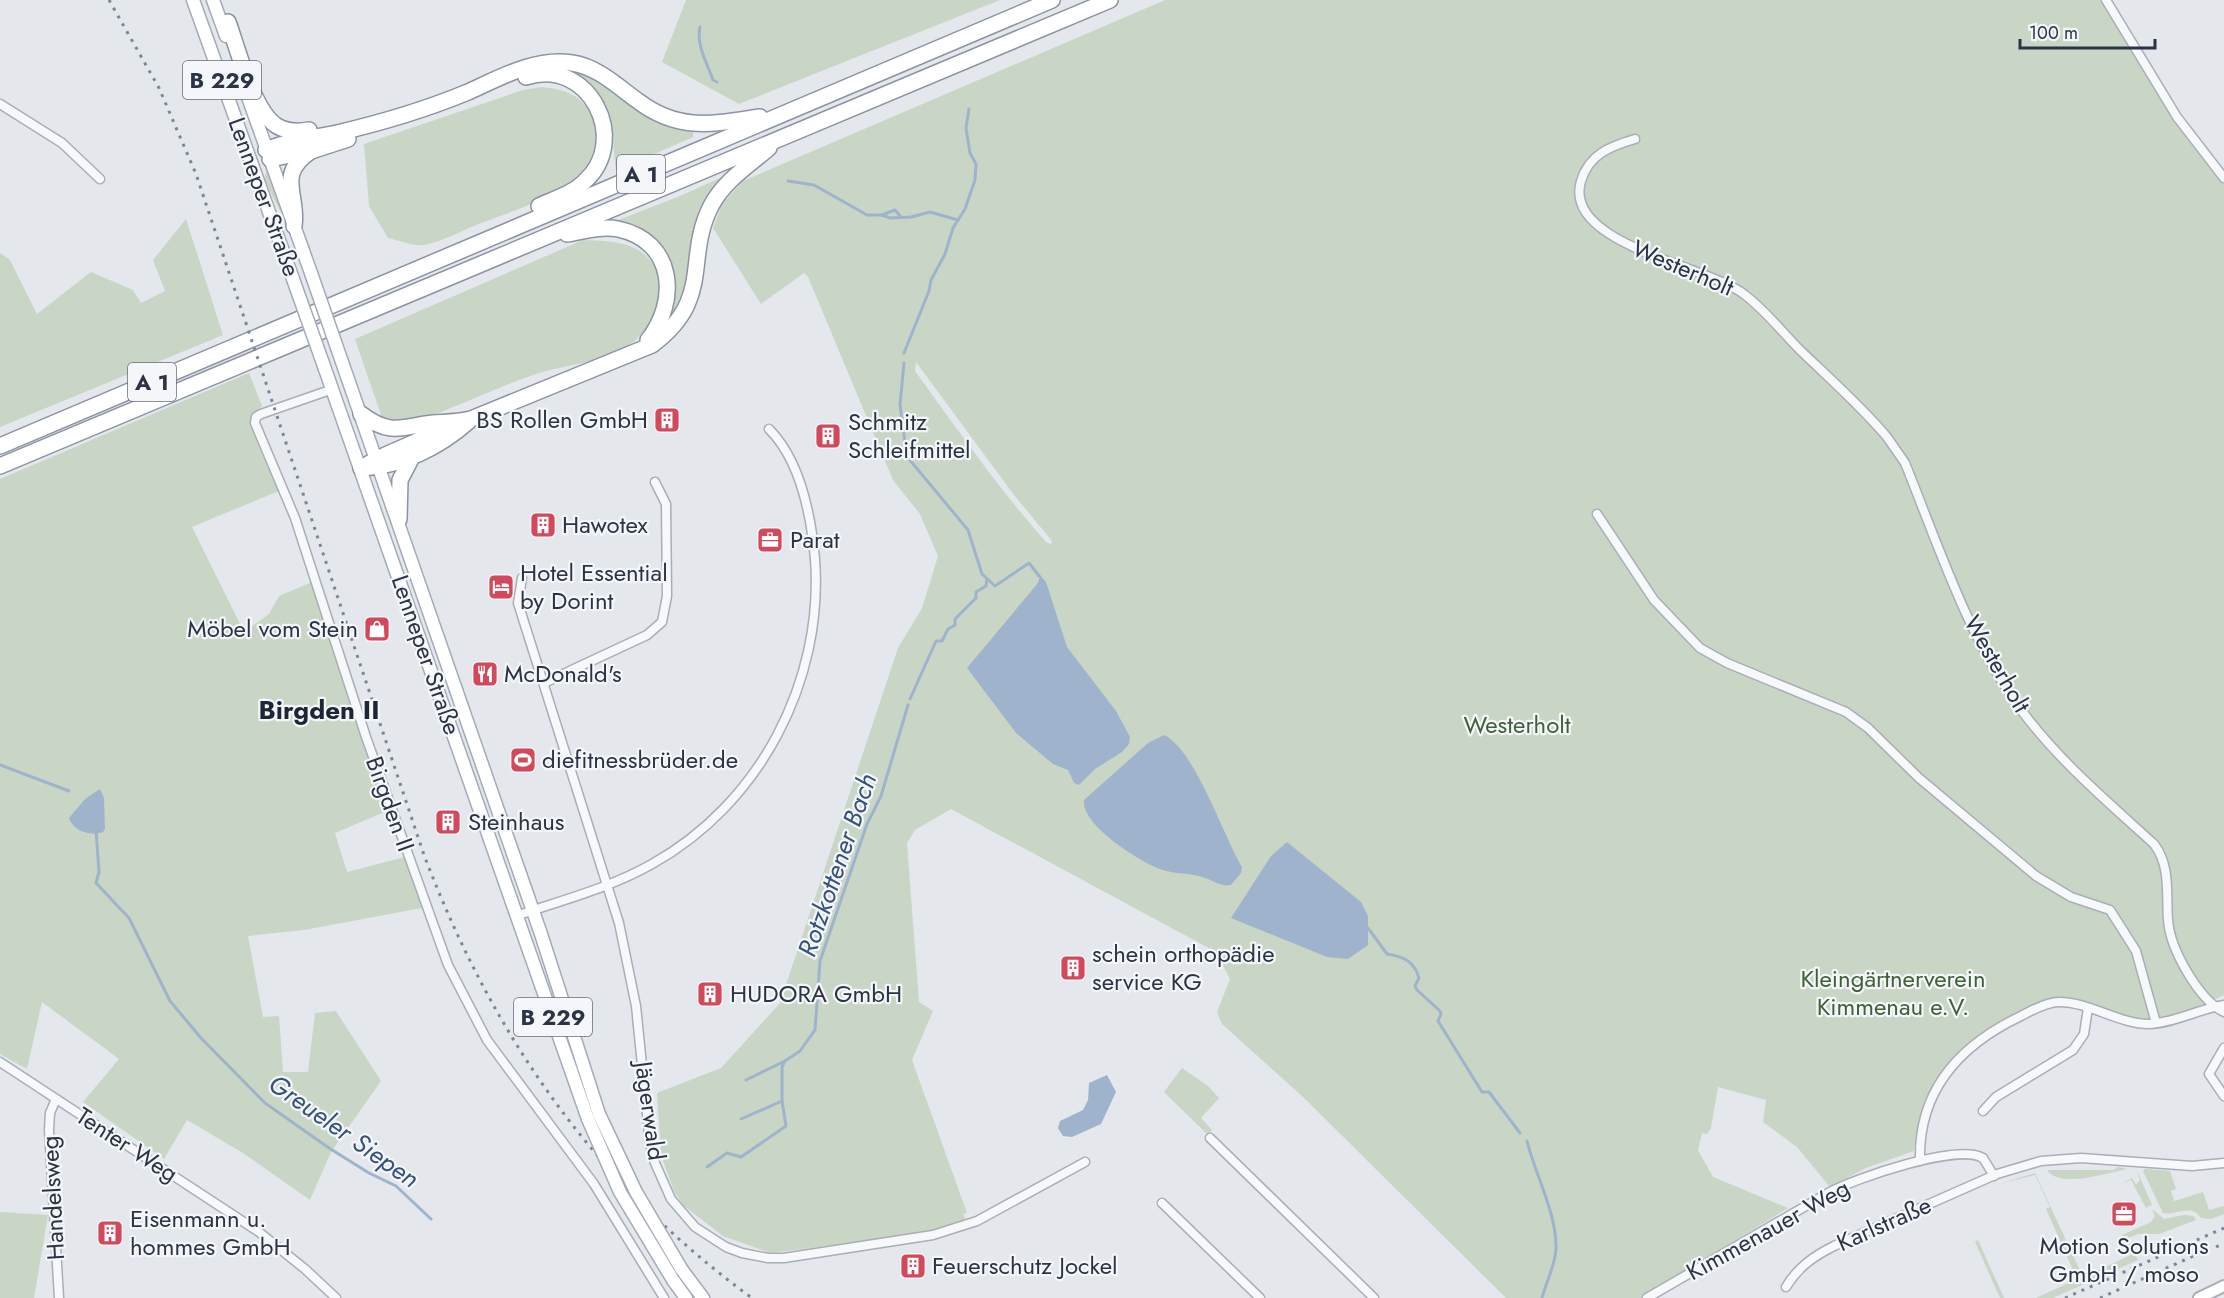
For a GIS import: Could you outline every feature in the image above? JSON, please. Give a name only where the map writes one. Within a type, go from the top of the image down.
[{"type":"highway","name":"A 1","points":[[0,446],[1052,0]]},
{"type":"highway","name":"A 1","points":[[0,466],[1110,0]]},
{"type":"highway","points":[[219,11],[258,102],[270,121],[291,131],[317,129],[339,132]]},
{"type":"highway","points":[[268,154],[279,144],[339,132],[447,100],[511,73],[544,64],[564,62],[596,71],[649,109],[682,122],[706,125],[783,113]]},
{"type":"highway","points":[[268,154],[311,151],[453,105],[532,75],[548,74],[566,78],[585,89],[602,115],[605,144],[598,164],[578,187],[508,219],[499,234]]},
{"type":"highway","points":[[361,414],[379,426],[393,429],[471,419],[640,351],[666,334],[688,306],[705,223],[716,197],[734,176],[783,137]]},
{"type":"highway","points":[[294,226],[296,212],[290,178],[295,167],[311,151]]},
{"type":"highway","points":[[541,238],[613,229],[637,236],[654,250],[666,274],[669,288],[667,304],[660,325],[640,351]]},
{"type":"highway","points":[[361,468],[379,462],[412,457],[455,433],[471,419]]},
{"type":"highway","points":[[379,462],[446,423]]},
{"type":"highway","points":[[399,519],[400,480],[412,457]]},
{"type":"main road","name":"Lenneper Straße","points":[[193,0],[361,468],[516,916],[594,1117],[620,1191],[678,1275],[703,1298]]},
{"type":"main road","name":"Lenneper Straße","points":[[219,11],[399,519],[532,910],[594,1117]]},
{"type":"main road","points":[[250,159],[268,154]]},
{"type":"main road","name":"Lenneper Straße","points":[[678,1275],[686,1298]]},
{"type":"street","points":[[2106,0],[2177,117],[2224,178]]},
{"type":"street","points":[[0,104],[62,144],[99,179]]},
{"type":"street","name":"Westerholt","points":[[1635,138],[1600,153],[1583,175],[1579,194],[1592,220],[1628,246],[1699,271],[1744,293],[1887,437],[1905,463],[1980,641],[2021,709],[2048,742],[2154,844],[2164,858],[2169,930],[2177,952],[2211,1006]]},
{"type":"street","name":"Birgden II","points":[[333,389],[258,416],[255,420],[256,427],[295,518],[366,737],[448,965],[491,1046],[594,1184],[664,1298]]},
{"type":"street","points":[[516,916],[608,886],[652,864],[709,823],[758,767],[777,737],[793,702],[812,634],[816,597],[814,553],[806,508],[794,469],[780,440],[769,429]]},
{"type":"street","points":[[544,683],[647,635],[662,622],[667,596],[666,504],[655,482]]},
{"type":"street","points":[[1598,514],[1654,600],[1700,648],[1736,667],[1846,712],[1868,728],[1919,778],[2036,876],[2071,897],[2109,910],[2133,944],[2156,1023]]},
{"type":"street","name":"Jägerwald","points":[[522,578],[518,603],[608,886],[636,1006],[655,1163],[671,1199],[695,1227],[712,1239],[742,1253],[784,1258],[933,1235],[965,1226],[1085,1162]]},
{"type":"street","points":[[1920,1161],[1923,1122],[1931,1097],[1940,1080],[1968,1050],[2009,1022],[2049,1004],[2064,1002],[2137,1023],[2156,1023],[2211,1006],[2224,1005]]},
{"type":"street","points":[[2211,1006],[2224,1012]]},
{"type":"street","points":[[1983,1111],[1996,1097],[2073,1050],[2084,1034],[2088,1008]]},
{"type":"street","points":[[2224,1048],[2209,1074],[2224,1096]]},
{"type":"street","name":"Tenter Weg","points":[[0,1062],[259,1232],[305,1269],[336,1298]]},
{"type":"street","name":"Handelsweg","points":[[57,1099],[50,1113],[49,1130],[59,1298]]},
{"type":"street","points":[[1210,1138],[1374,1298]]},
{"type":"street","name":"Karlstraße","points":[[1920,1161],[1946,1155],[1977,1155],[1984,1160],[1994,1176]]},
{"type":"street","name":"Karlstraße","points":[[1786,1287],[1799,1269],[1813,1257],[1994,1176],[2028,1164],[2061,1159],[2192,1166],[2224,1163]]},
{"type":"street","name":"Kimmenauer Weg","points":[[1647,1298],[1843,1185],[1920,1161]]},
{"type":"street","points":[[1162,1203],[1260,1298]]},
{"type":"street","points":[[2199,1298],[2224,1286]]},
{"type":"green space","points":[[686,0],[1000,0],[739,104],[662,62]]},
{"type":"green space","name":"Kleingärtnerverein Kimmenau e.V.","points":[[1165,0],[2103,0],[2175,119],[2224,183],[2224,995],[2186,1012],[2156,1019],[2131,1017],[2074,1002],[2048,1002],[2024,1009],[1965,1048],[1940,1074],[1924,1107],[1914,1151],[1866,1168],[1830,1187],[1797,1147],[1763,1122],[1766,1100],[1718,1087],[1711,1128],[1707,1134],[1702,1133],[1698,1150],[1713,1177],[1788,1208],[1641,1298],[1506,1298],[1302,1096],[1222,1024],[1217,1012],[1230,979],[1216,952],[951,809],[915,830],[907,843],[919,1002],[933,1011],[912,1060],[967,1213],[963,1214],[965,1219],[959,1226],[846,1244],[770,1253],[723,1236],[683,1205],[674,1191],[661,1155],[657,1093],[721,1068],[780,1003],[898,648],[922,608],[938,556],[920,514],[893,480],[808,277],[804,273],[761,304],[713,228],[722,204],[743,181]],"holes":[[[916,362],[1014,495],[1052,541],[1051,544],[1046,542],[1028,522],[979,458],[915,371]]]},
{"type":"green space","points":[[546,68],[579,69],[693,129],[693,137],[616,171],[611,125],[598,94],[580,81]]},
{"type":"green space","points":[[542,87],[558,89],[572,95],[584,104],[592,118],[595,140],[590,159],[579,174],[562,188],[542,199],[439,241],[420,245],[388,238],[369,206],[364,144],[523,90]]},
{"type":"green space","points":[[268,169],[284,218],[264,180]]},
{"type":"green space","points":[[731,173],[724,182],[690,289],[667,323],[675,298],[670,268],[611,223]]},
{"type":"green space","points":[[186,219],[223,335],[0,427],[0,253],[10,260],[37,314],[91,272],[133,290],[141,303],[165,291],[153,260]]},
{"type":"green space","points":[[583,240],[615,242],[635,248],[651,261],[657,271],[661,291],[656,312],[636,339],[610,355],[533,375],[418,420],[406,423],[383,421],[355,339]]},
{"type":"green space","points":[[249,373],[262,406],[251,417],[281,490],[192,527],[244,632],[269,614],[279,596],[312,582],[389,810],[335,833],[347,872],[405,857],[422,908],[304,930],[248,936],[263,1017],[279,1016],[283,1072],[308,1072],[315,1013],[336,1011],[381,1081],[331,1152],[310,1200],[243,1153],[187,1120],[164,1159],[83,1102],[119,1059],[42,1002],[27,1069],[0,1054],[0,479]]},
{"type":"green space","points":[[1182,1068],[1208,1086],[1219,1098],[1201,1118],[1212,1130],[1208,1135],[1164,1092]]},
{"type":"green space","points":[[2118,1167],[2127,1169],[2072,1179],[2053,1176],[2047,1170],[2113,1170]]},
{"type":"green space","points":[[2136,1168],[2152,1205],[2146,1208],[2131,1180],[2123,1183],[2132,1178],[2136,1185],[2140,1180]]},
{"type":"green space","points":[[2145,1169],[2170,1171],[2176,1189],[2171,1191],[2174,1201],[2203,1192],[2209,1210],[2224,1206],[2224,1214],[2211,1219],[2201,1218],[2193,1211],[2163,1213],[2143,1171]]},
{"type":"green space","points":[[2035,1173],[2083,1277],[2131,1255],[2122,1235],[2151,1222],[2155,1216],[2152,1209],[2164,1219],[2184,1215],[2194,1216],[2196,1220],[2159,1234],[2138,1234],[2128,1238],[2138,1260],[2053,1298],[2036,1298],[2077,1279],[2046,1209],[2050,1207],[2035,1175],[1999,1184]]},
{"type":"green space","points":[[0,1212],[48,1215],[34,1298],[0,1298]]},
{"type":"green space","points":[[1978,1240],[2004,1298],[2000,1298],[1975,1242]]},
{"type":"water","points":[[1040,575],[1046,582],[1067,647],[1116,711],[1130,737],[1129,744],[1122,752],[1095,769],[1079,785],[1074,783],[1068,770],[1053,764],[1016,733],[967,668],[1038,583]]},
{"type":"water","points":[[1164,735],[1175,743],[1197,775],[1242,867],[1241,873],[1231,885],[1199,876],[1165,871],[1151,865],[1101,831],[1086,810],[1084,800],[1148,743]]},
{"type":"water","points":[[100,789],[104,798],[105,829],[98,833],[83,832],[71,823],[69,818],[85,799]]},
{"type":"water","points":[[1287,842],[1361,902],[1368,916],[1368,945],[1348,959],[1327,957],[1231,918],[1271,856]]},
{"type":"water","points":[[1107,1075],[1116,1092],[1101,1124],[1072,1137],[1063,1136],[1058,1128],[1060,1121],[1083,1110],[1088,1100],[1089,1083]]},
{"type":"waterway","points":[[700,27],[703,54],[713,80],[717,82]]},
{"type":"waterway","points":[[904,353],[929,291],[931,280],[945,254],[953,228],[965,209],[975,180],[976,164],[970,153],[966,128],[969,109]]},
{"type":"waterway","points":[[788,181],[814,185],[867,215],[882,215],[890,218],[911,217],[930,212],[958,220]]},
{"type":"waterway","points":[[882,215],[895,210],[900,216]]},
{"type":"waterway","points":[[904,363],[900,405],[909,459],[968,530],[982,574],[995,586],[1029,563],[1039,576]]},
{"type":"waterway","name":"Rotzkottener Bach","points":[[910,699],[936,641],[942,641],[948,629],[955,625],[955,619],[976,598],[976,592],[986,586],[987,579]]},
{"type":"waterway","name":"Rotzkottener Bach","points":[[707,1167],[727,1153],[741,1157],[786,1126],[782,1101],[782,1067],[785,1061],[800,1051],[815,1030],[820,961],[867,824],[881,796],[908,705]]},
{"type":"waterway","name":"Greueler Siepen","points":[[0,765],[69,791]]},
{"type":"waterway","name":"Greueler Siepen","points":[[96,830],[99,872],[96,883],[129,918],[170,1001],[201,1038],[265,1103],[329,1148],[369,1173],[396,1186],[431,1219]]},
{"type":"waterway","points":[[1368,928],[1387,954],[1403,958],[1415,968],[1419,978],[1415,986],[1417,990],[1440,1011],[1438,1021],[1482,1092],[1489,1092],[1520,1133]]},
{"type":"waterway","name":"Rotzkottener Bach","points":[[746,1080],[785,1061]]},
{"type":"waterway","name":"Rotzkottener Bach","points":[[741,1119],[782,1101]]},
{"type":"waterway","points":[[1527,1141],[1549,1208],[1555,1236],[1554,1262],[1542,1298]]},
{"type":"railway","points":[[109,0],[159,88],[196,174],[424,855],[451,921],[482,984],[516,1044],[555,1101],[597,1155],[644,1206],[695,1253],[752,1298]]},
{"type":"railway","points":[[2065,1298],[2224,1228]]},
{"type":"railway","points":[[2216,1247],[2224,1243]]},
{"type":"railway","points":[[2100,1298],[2200,1253]]},
{"type":"place","name":"BS Rollen GmbH","points":[[667,420]]},
{"type":"place","name":"Schmitz Schleifmittel","points":[[828,436]]},
{"type":"place","name":"Hawotex","points":[[543,525]]},
{"type":"place","name":"Parat","points":[[770,540]]},
{"type":"place","name":"Hotel Essential by Dorint","points":[[501,587]]},
{"type":"place","name":"Möbel vom Stein","points":[[377,629]]},
{"type":"place","name":"McDonald's","points":[[485,674]]},
{"type":"place","name":"diefitnessbrüder.de","points":[[523,760]]},
{"type":"place","name":"Steinhaus","points":[[448,822]]},
{"type":"place","name":"schein orthopädie service KG","points":[[1073,968]]},
{"type":"place","name":"HUDORA GmbH","points":[[710,994]]},
{"type":"place","name":"Motion Solutions GmbH / moso","points":[[2124,1214]]},
{"type":"place","name":"Eisenmann u. hommes GmbH","points":[[110,1233]]},
{"type":"place","name":"Feuerschutz Jockel","points":[[913,1266]]},
{"type":"district","name":"Birgden II","points":[[319,710]]}]
